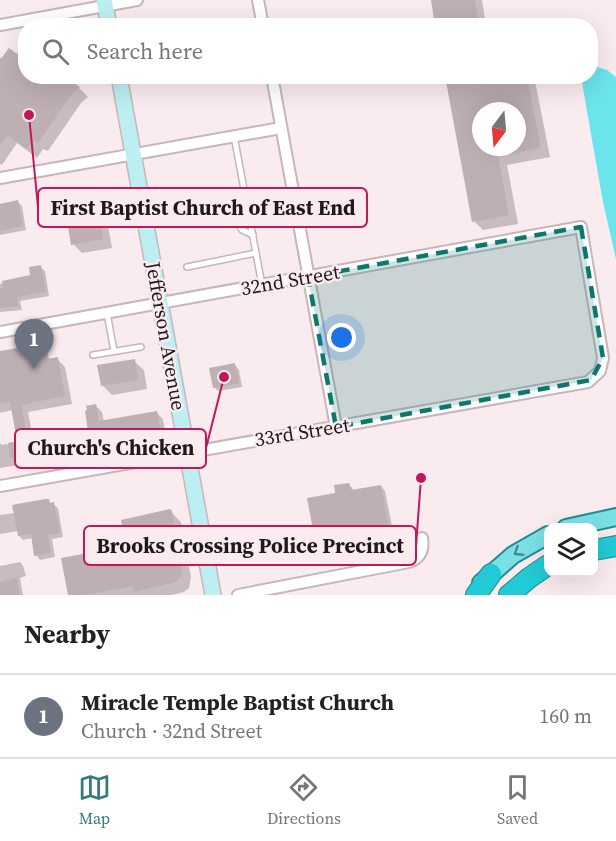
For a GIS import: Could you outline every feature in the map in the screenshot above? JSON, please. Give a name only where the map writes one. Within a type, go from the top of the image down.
[{"type":"highway","points":[[598,549],[616,546]]},
{"type":"highway","points":[[509,595],[544,568]]},
{"type":"highway","points":[[476,595],[491,574]]},
{"type":"main road","points":[[105,3],[108,18]]},
{"type":"main road","name":"Jefferson Avenue","points":[[120,84],[213,595]]},
{"type":"main road","points":[[591,523],[616,518]]},
{"type":"main road","points":[[467,595],[513,555],[544,538]]},
{"type":"street","points":[[33,18],[105,3],[137,0]]},
{"type":"street","points":[[258,0],[261,18]]},
{"type":"street","points":[[0,25],[18,21]]},
{"type":"street","points":[[273,84],[336,427]]},
{"type":"street","points":[[0,178],[281,128]]},
{"type":"street","name":"32nd Street","points":[[0,332],[581,227],[603,358],[600,371]]},
{"type":"street","name":"33rd Street","points":[[0,486],[187,451],[588,382],[600,371]]},
{"type":"street","points":[[238,595],[409,562],[415,560],[422,551],[422,538]]},
{"type":"lane","points":[[234,136],[262,285]]},
{"type":"lane","points":[[237,213],[245,194]]},
{"type":"lane","points":[[239,225],[242,230],[253,235]]},
{"type":"lane","points":[[187,267],[256,253]]},
{"type":"lane","points":[[107,313],[114,351]]},
{"type":"lane","points":[[93,355],[141,347]]},
{"type":"highlighted area","points":[[581,227],[603,358],[591,380],[336,427],[308,277]]},
{"type":"water","points":[[598,67],[607,70],[616,77],[616,259],[603,202],[582,84],[598,84]]},
{"type":"building","points":[[431,0],[475,0],[478,18],[434,18]]},
{"type":"building","points":[[9,48],[17,54],[18,84],[75,84],[80,87],[72,94],[38,143],[34,140],[27,149],[7,135],[0,145],[0,60]]},
{"type":"building","points":[[446,84],[529,84],[541,148],[526,151],[526,102],[472,102],[472,156],[498,156],[509,215],[472,222]]},
{"type":"building","points":[[18,200],[23,226],[0,231],[0,204]]},
{"type":"building","points":[[97,204],[103,239],[71,245],[65,210]]},
{"type":"building","points":[[41,265],[46,292],[17,297],[18,306],[0,308],[2,281],[30,275],[29,267]]},
{"type":"building","points":[[41,344],[43,355],[46,354],[47,359],[58,357],[65,396],[21,405],[27,437],[51,433],[54,450],[10,458],[8,443],[17,441],[10,402],[0,404],[0,351]]},
{"type":"building","points":[[135,359],[138,380],[101,386],[97,365]]},
{"type":"building","points":[[235,363],[239,383],[213,388],[209,368]]},
{"type":"building","points":[[96,404],[99,421],[157,411],[162,439],[104,449],[103,442],[90,444],[85,411],[86,406]]},
{"type":"building","points":[[349,483],[351,490],[381,485],[389,527],[315,540],[307,498],[335,493],[334,485]]},
{"type":"building","points":[[49,499],[50,503],[54,502],[60,533],[48,535],[51,553],[34,556],[31,534],[18,536],[12,505]]},
{"type":"building","points":[[170,509],[182,568],[181,576],[176,582],[134,592],[133,586],[86,595],[68,595],[61,558],[126,546],[121,520]]},
{"type":"building","points":[[17,578],[20,595],[0,595],[0,582]]},
{"type":"place","name":"First Baptist Church of East End","points":[[29,115]]},
{"type":"place","name":"Miracle Temple Baptist Church","points":[[34,369]]},
{"type":"place","name":"Church's Chicken","points":[[224,377]]},
{"type":"place","name":"Brooks Crossing Police Precinct","points":[[421,478]]}]
